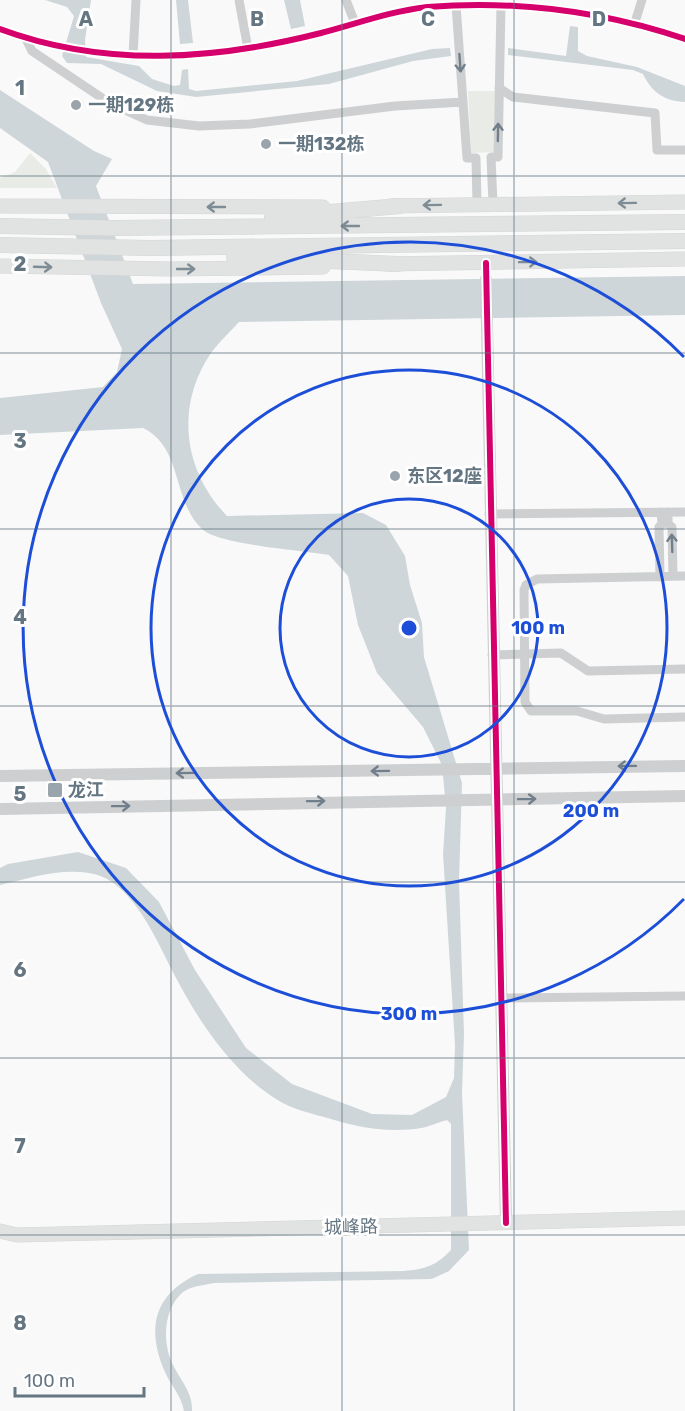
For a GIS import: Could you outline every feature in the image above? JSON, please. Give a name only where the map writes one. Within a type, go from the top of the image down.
[{"type":"highway","points":[[113,228],[345,213],[400,206]]},
{"type":"highway","points":[[0,226],[113,228],[685,222]]},
{"type":"highway","points":[[0,245],[157,248],[685,241]]},
{"type":"highway","points":[[157,248],[209,256],[398,264]]},
{"type":"main road","points":[[0,206],[106,208],[685,202]]},
{"type":"main road","points":[[0,266],[297,268],[685,259]]},
{"type":"main road","name":"城峰路","points":[[0,1231],[17,1235],[685,1218]]},
{"type":"main road","name":"城峰路","points":[[0,1242],[17,1235]]},
{"type":"street","points":[[134,56],[136,0]]},
{"type":"street","points":[[239,0],[248,49]]},
{"type":"street","points":[[346,0],[355,23]]},
{"type":"street","points":[[635,22],[642,0]]},
{"type":"street","points":[[456,5],[467,158],[476,158],[477,205]]},
{"type":"street","points":[[0,29],[87,51],[174,57],[248,49],[402,11],[456,5],[501,5],[565,8],[635,22],[685,39]]},
{"type":"street","points":[[493,204],[491,157],[498,157],[501,5]]},
{"type":"street","points":[[25,37],[32,51],[111,104],[147,120],[199,126],[250,124],[395,106],[463,102]]},
{"type":"street","points":[[499,88],[513,98],[655,113],[657,150],[685,150]]},
{"type":"street","points":[[486,263],[489,514],[506,1222]]},
{"type":"street","points":[[664,512],[668,524],[672,527],[673,576]]},
{"type":"street","points":[[660,577],[659,527],[662,524],[664,512]]},
{"type":"street","points":[[489,514],[685,512]]},
{"type":"street","points":[[685,576],[537,579],[531,582],[524,591],[525,702],[531,711],[577,711],[604,719],[685,717]]},
{"type":"street","points":[[492,654],[561,653],[588,671],[685,669]]},
{"type":"street","points":[[0,776],[685,766]]},
{"type":"street","points":[[0,809],[685,796]]},
{"type":"street","points":[[502,998],[685,996]]},
{"type":"shaded area","points":[[45,0],[91,0],[85,40],[86,57],[139,66],[152,79],[174,86],[180,85],[182,70],[188,69],[189,89],[196,91],[297,81],[432,49],[450,48],[451,56],[413,61],[329,84],[196,97],[157,91],[101,64],[67,63],[62,56],[74,16],[67,7]]},
{"type":"shaded area","points":[[176,0],[188,0],[193,43],[180,44]]},
{"type":"shaded area","points":[[284,0],[300,0],[305,26],[291,29]]},
{"type":"shaded area","points":[[570,26],[578,27],[578,51],[587,56],[637,67],[685,86],[685,102],[671,100],[660,95],[643,74],[633,70],[508,55],[508,48],[566,56]]},
{"type":"shaded area","points":[[0,90],[94,151],[112,159],[96,186],[133,284],[685,276],[685,315],[239,322],[214,349],[200,373],[192,394],[189,437],[193,458],[201,479],[212,498],[227,516],[363,513],[386,525],[405,556],[410,585],[422,623],[424,657],[462,783],[459,881],[464,1034],[462,1093],[469,1250],[449,1271],[432,1279],[214,1283],[183,1292],[171,1307],[166,1337],[169,1356],[189,1393],[192,1411],[184,1411],[166,1375],[156,1339],[158,1313],[172,1291],[198,1274],[404,1271],[424,1268],[435,1263],[451,1250],[451,1124],[447,1120],[410,1129],[375,1129],[302,1111],[282,1103],[260,1088],[217,1043],[193,1009],[152,930],[121,889],[108,880],[82,872],[47,874],[0,885],[0,868],[8,864],[78,852],[126,868],[159,902],[195,970],[246,1048],[292,1084],[372,1114],[412,1115],[446,1097],[454,1078],[455,1045],[443,854],[446,808],[442,765],[423,727],[377,673],[358,625],[348,576],[329,555],[243,543],[211,535],[202,529],[192,517],[186,504],[165,448],[156,437],[143,428],[0,435],[0,398],[103,387],[117,372],[122,349],[101,303],[48,162],[0,128]]},
{"type":"shaded area","points":[[468,91],[495,91],[494,152],[471,153]]},
{"type":"shaded area","points":[[30,153],[46,169],[57,188],[0,188],[0,178],[15,172]]},
{"type":"cycle path","points":[[0,29],[80,50],[120,55],[160,56],[201,54],[281,42],[427,7],[493,5],[590,15],[654,29],[685,39]]},
{"type":"cycle path","points":[[486,263],[506,1223]]},
{"type":"place","name":"一期129栋","points":[[76,105]]},
{"type":"place","name":"一期132栋","points":[[266,144]]},
{"type":"place","name":"东区12座","points":[[395,476]]},
{"type":"place","name":"龙江","points":[[55,790]]}]
